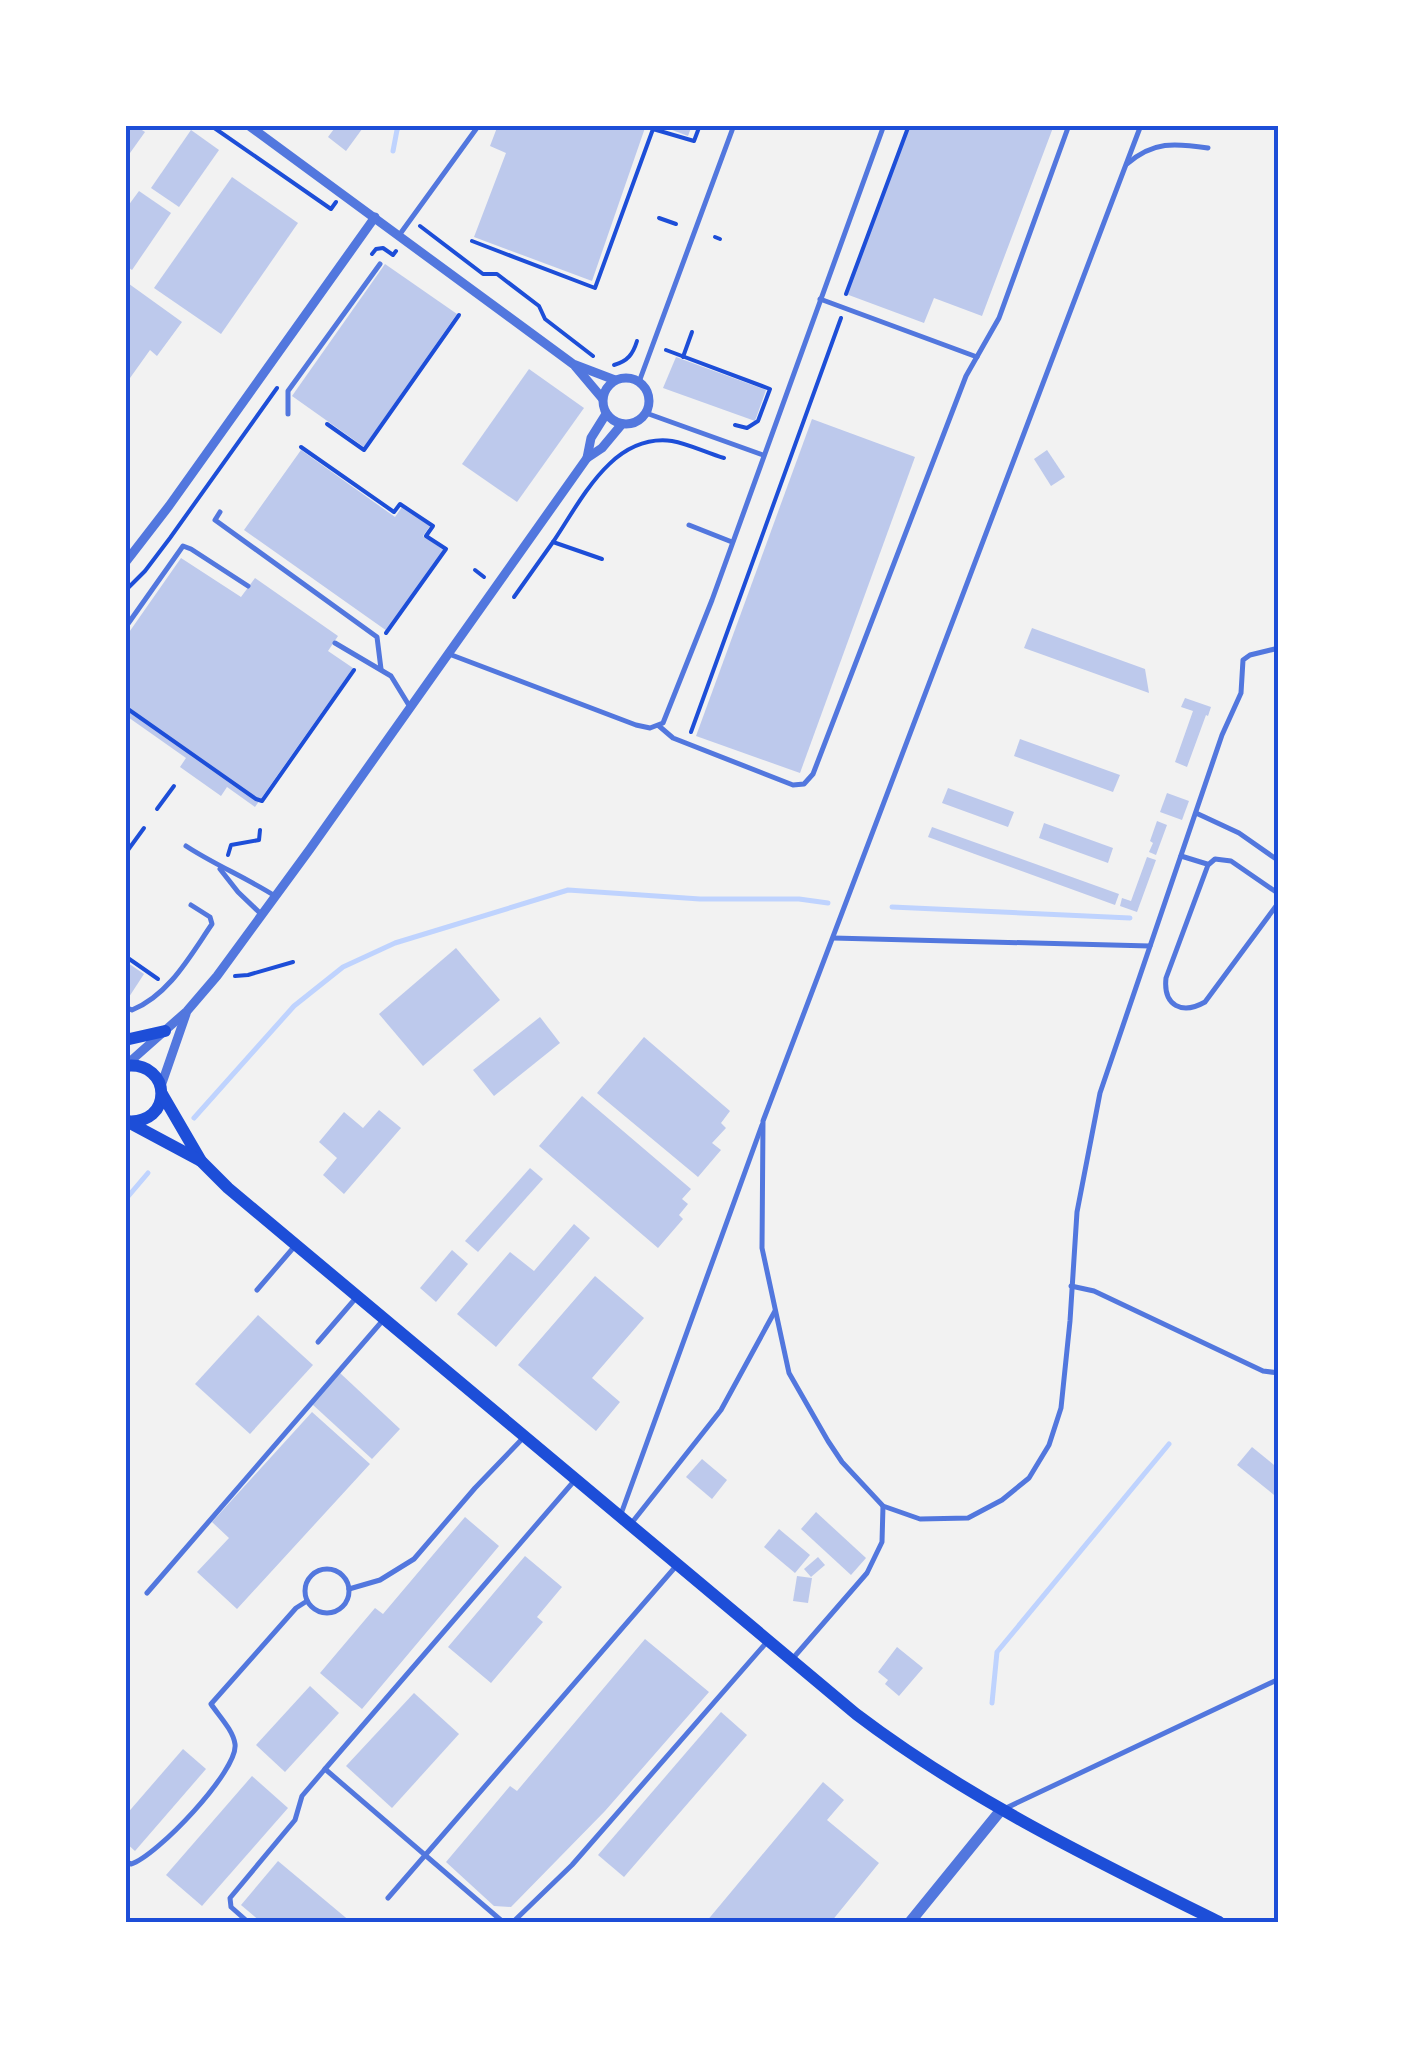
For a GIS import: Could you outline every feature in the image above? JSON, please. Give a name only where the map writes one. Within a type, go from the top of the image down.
[{"type":"main road","points":[[125,1040],[165,1031]]},
{"type":"main road","points":[[125,1066],[135,1065],[151,1072],[201,1161],[228,1188],[891,1741],[1001,1810],[1219,1922]]},
{"type":"main road","points":[[127,1122],[138,1122],[155,1112],[161,1090]]},
{"type":"main road","points":[[127,1122],[201,1161]]},
{"type":"street","points":[[248,125],[573,364],[602,398],[610,419],[622,424],[636,422],[646,412],[648,392],[639,382],[627,378],[614,380],[573,364]]},
{"type":"street","points":[[125,563],[376,217]]},
{"type":"street","points":[[602,398],[614,380]]},
{"type":"street","points":[[587,458],[591,438],[606,414]]},
{"type":"street","points":[[125,1066],[187,1012],[217,976],[587,458],[602,448],[622,424]]},
{"type":"street","points":[[161,1090],[187,1012]]},
{"type":"street","points":[[910,1922],[1001,1810]]},
{"type":"lane","points":[[402,236],[479,125]]},
{"type":"lane","points":[[639,382],[734,125]]},
{"type":"lane","points":[[449,654],[619,719],[650,728],[659,726],[672,703],[884,125]]},
{"type":"lane","points":[[659,726],[673,738],[794,785],[810,779],[966,376],[999,318],[1069,125]]},
{"type":"lane","points":[[625,1521],[763,1121],[1140,125]]},
{"type":"lane","points":[[1125,166],[1141,152],[1160,146],[1208,148]]},
{"type":"lane","points":[[288,414],[288,391],[380,264]]},
{"type":"lane","points":[[820,299],[977,357]]},
{"type":"lane","points":[[646,412],[764,454]]},
{"type":"lane","points":[[220,512],[214,520],[378,637],[380,669]]},
{"type":"lane","points":[[688,525],[732,542]]},
{"type":"lane","points":[[125,628],[183,546],[248,586]]},
{"type":"lane","points":[[334,643],[391,676],[410,708]]},
{"type":"lane","points":[[763,1121],[762,1248],[789,1373],[842,1462],[883,1506],[920,1519],[968,1518],[1002,1500],[1029,1478],[1049,1445],[1060,1408],[1076,1212],[1100,1093],[1222,735],[1240,693],[1243,660],[1279,648]]},
{"type":"lane","points":[[1196,814],[1238,833],[1279,861]]},
{"type":"lane","points":[[186,846],[274,896]]},
{"type":"lane","points":[[1181,856],[1208,865]]},
{"type":"lane","points":[[1279,894],[1231,861],[1214,859],[1208,865],[1166,978],[1166,995],[1186,1009],[1205,1002],[1279,902]]},
{"type":"lane","points":[[219,868],[261,914]]},
{"type":"lane","points":[[125,1006],[132,1010],[145,1005],[172,981],[212,924],[210,917],[192,905]]},
{"type":"lane","points":[[833,938],[1150,946]]},
{"type":"lane","points":[[257,1290],[296,1245]]},
{"type":"lane","points":[[1070,1286],[1094,1291],[1263,1371],[1279,1373]]},
{"type":"lane","points":[[318,1342],[357,1297]]},
{"type":"lane","points":[[625,1521],[721,1410],[777,1308]]},
{"type":"lane","points":[[147,1592],[384,1319]]},
{"type":"lane","points":[[349,1589],[380,1580],[414,1559],[524,1437]]},
{"type":"lane","points":[[248,1922],[231,1907],[230,1898],[294,1820],[302,1796],[575,1480]]},
{"type":"lane","points":[[792,1660],[867,1573],[882,1542],[883,1506]]},
{"type":"lane","points":[[388,1898],[677,1565]]},
{"type":"lane","points":[[321,1570],[336,1572],[349,1589],[345,1604],[333,1612],[318,1612],[307,1601],[306,1586],[321,1570]]},
{"type":"lane","points":[[125,1861],[134,1864],[154,1850],[179,1828],[215,1785],[236,1748],[211,1704],[296,1608],[307,1601]]},
{"type":"lane","points":[[513,1922],[572,1865],[768,1640]]},
{"type":"lane","points":[[1001,1810],[1279,1679]]},
{"type":"lane","points":[[325,1769],[503,1922]]},
{"type":"path","points":[[210,125],[331,208],[341,194]]},
{"type":"path","points":[[472,241],[595,288],[653,129],[694,142],[700,125]]},
{"type":"path","points":[[846,294],[910,125]]},
{"type":"path","points":[[659,218],[676,224]]},
{"type":"path","points":[[364,266],[376,250],[383,248],[393,256],[402,236],[416,223],[483,274],[497,274],[539,306],[545,319],[598,360]]},
{"type":"path","points":[[328,424],[364,450],[459,314]]},
{"type":"path","points":[[691,733],[841,318]]},
{"type":"path","points":[[683,357],[692,332]]},
{"type":"path","points":[[608,365],[624,362],[638,341]]},
{"type":"path","points":[[666,350],[770,390],[758,421],[747,428],[735,425]]},
{"type":"path","points":[[125,591],[145,572],[284,378]]},
{"type":"path","points":[[514,597],[610,462],[633,446],[672,442],[724,458]]},
{"type":"path","points":[[300,447],[394,512],[400,504],[433,526],[426,536],[446,549],[386,633],[382,630]]},
{"type":"path","points":[[552,542],[602,559]]},
{"type":"path","points":[[476,570],[484,576]]},
{"type":"path","points":[[125,706],[262,801],[354,670]]},
{"type":"path","points":[[157,809],[174,786]]},
{"type":"path","points":[[128,850],[144,828]]},
{"type":"path","points":[[228,855],[231,845],[259,840],[260,830]]},
{"type":"path","points":[[125,956],[160,980]]},
{"type":"path","points":[[217,976],[248,976],[293,962]]},
{"type":"building","points":[[125,125],[145,132],[125,160]]},
{"type":"building","points":[[337,125],[365,125],[346,151],[328,137]]},
{"type":"building","points":[[498,125],[646,125],[592,281],[474,237],[506,153],[490,146]]},
{"type":"building","points":[[659,125],[692,125],[688,136]]},
{"type":"building","points":[[909,125],[1054,125],[982,316],[934,298],[924,323],[846,294]]},
{"type":"building","points":[[191,130],[219,150],[179,207],[151,188]]},
{"type":"building","points":[[232,177],[298,223],[221,334],[154,288]]},
{"type":"building","points":[[139,191],[171,213],[132,270],[125,265],[125,210]]},
{"type":"building","points":[[385,264],[457,314],[364,447],[292,396]]},
{"type":"building","points":[[125,281],[182,322],[157,356],[150,350],[125,385]]},
{"type":"building","points":[[676,357],[766,390],[755,421],[663,388]]},
{"type":"building","points":[[529,369],[584,408],[517,502],[462,464]]},
{"type":"building","points":[[812,419],[915,457],[800,773],[696,736]]},
{"type":"building","points":[[301,450],[395,517],[402,507],[430,526],[423,536],[444,550],[387,631],[244,530]]},
{"type":"building","points":[[1047,450],[1065,477],[1051,486],[1034,459]]},
{"type":"building","points":[[181,558],[241,597],[255,578],[338,636],[328,651],[353,668],[255,807],[227,787],[221,796],[180,767],[186,758],[125,715],[125,638]]},
{"type":"building","points":[[1032,628],[1145,669],[1149,693],[1024,648]]},
{"type":"building","points":[[1185,698],[1211,707],[1187,767],[1175,762],[1193,711],[1181,707]]},
{"type":"building","points":[[1020,739],[1120,775],[1113,792],[1014,756]]},
{"type":"building","points":[[948,788],[1014,812],[1008,827],[942,803]]},
{"type":"building","points":[[1167,793],[1189,801],[1182,820],[1160,812]]},
{"type":"building","points":[[1157,821],[1167,825],[1156,855],[1149,852]]},
{"type":"building","points":[[1044,823],[1113,848],[1108,863],[1039,838]]},
{"type":"building","points":[[932,827],[1119,894],[1115,905],[928,837]]},
{"type":"building","points":[[1147,857],[1156,860],[1137,912],[1120,906],[1122,898],[1131,901]]},
{"type":"building","points":[[456,948],[500,1000],[423,1066],[379,1014]]},
{"type":"building","points":[[125,961],[144,974],[129,997],[125,995]]},
{"type":"building","points":[[540,1017],[560,1043],[494,1096],[473,1070]]},
{"type":"building","points":[[644,1037],[730,1111],[721,1123],[726,1128],[712,1143],[721,1150],[698,1177],[597,1093]]},
{"type":"building","points":[[582,1096],[691,1189],[682,1199],[688,1204],[679,1215],[683,1219],[658,1248],[539,1146]]},
{"type":"building","points":[[379,1110],[401,1128],[344,1194],[323,1175],[337,1158],[319,1142],[344,1112],[363,1128]]},
{"type":"building","points":[[530,1168],[543,1179],[478,1252],[465,1241]]},
{"type":"building","points":[[574,1224],[590,1238],[496,1347],[457,1314],[510,1252],[534,1271]]},
{"type":"building","points":[[452,1250],[468,1264],[436,1302],[420,1288]]},
{"type":"building","points":[[595,1276],[644,1318],[592,1378],[620,1402],[596,1431],[518,1365]]},
{"type":"building","points":[[258,1315],[313,1365],[250,1434],[195,1384]]},
{"type":"building","points":[[340,1373],[400,1429],[372,1459],[312,1404]]},
{"type":"building","points":[[312,1412],[370,1464],[237,1609],[197,1572],[229,1538],[212,1522]]},
{"type":"building","points":[[1252,1447],[1279,1469],[1279,1499],[1237,1465]]},
{"type":"building","points":[[702,1459],[727,1480],[712,1499],[686,1477]]},
{"type":"building","points":[[816,1512],[866,1558],[851,1575],[801,1529]]},
{"type":"building","points":[[465,1517],[499,1546],[362,1709],[320,1673],[375,1608],[383,1614]]},
{"type":"building","points":[[779,1529],[810,1555],[795,1573],[764,1547]]},
{"type":"building","points":[[525,1556],[562,1587],[537,1617],[543,1622],[491,1683],[448,1647]]},
{"type":"building","points":[[818,1557],[825,1565],[811,1577],[804,1569]]},
{"type":"building","points":[[797,1576],[812,1578],[808,1603],[793,1601]]},
{"type":"building","points":[[645,1639],[709,1692],[605,1811],[511,1907],[494,1906],[446,1862],[510,1786],[517,1791]]},
{"type":"building","points":[[897,1647],[923,1668],[899,1696],[878,1672]]},
{"type":"building","points":[[310,1686],[339,1713],[285,1772],[256,1745]]},
{"type":"building","points":[[414,1693],[459,1734],[392,1808],[346,1766]]},
{"type":"building","points":[[721,1712],[747,1735],[624,1877],[598,1855]]},
{"type":"building","points":[[183,1749],[206,1769],[135,1851],[125,1842],[125,1816]]},
{"type":"building","points":[[252,1776],[288,1808],[202,1906],[166,1875]]},
{"type":"building","points":[[823,1782],[844,1800],[827,1820],[879,1863],[831,1922],[706,1922]]},
{"type":"building","points":[[278,1861],[351,1922],[261,1922],[241,1905]]},
{"type":"waterway","points":[[393,151],[400,125]]},
{"type":"waterway","points":[[194,1118],[294,1006],[343,967],[395,943],[568,890],[828,903]]},
{"type":"waterway","points":[[892,907],[1130,918]]},
{"type":"waterway","points":[[125,1200],[148,1173]]},
{"type":"waterway","points":[[992,1703],[997,1652],[1169,1444]]}]
